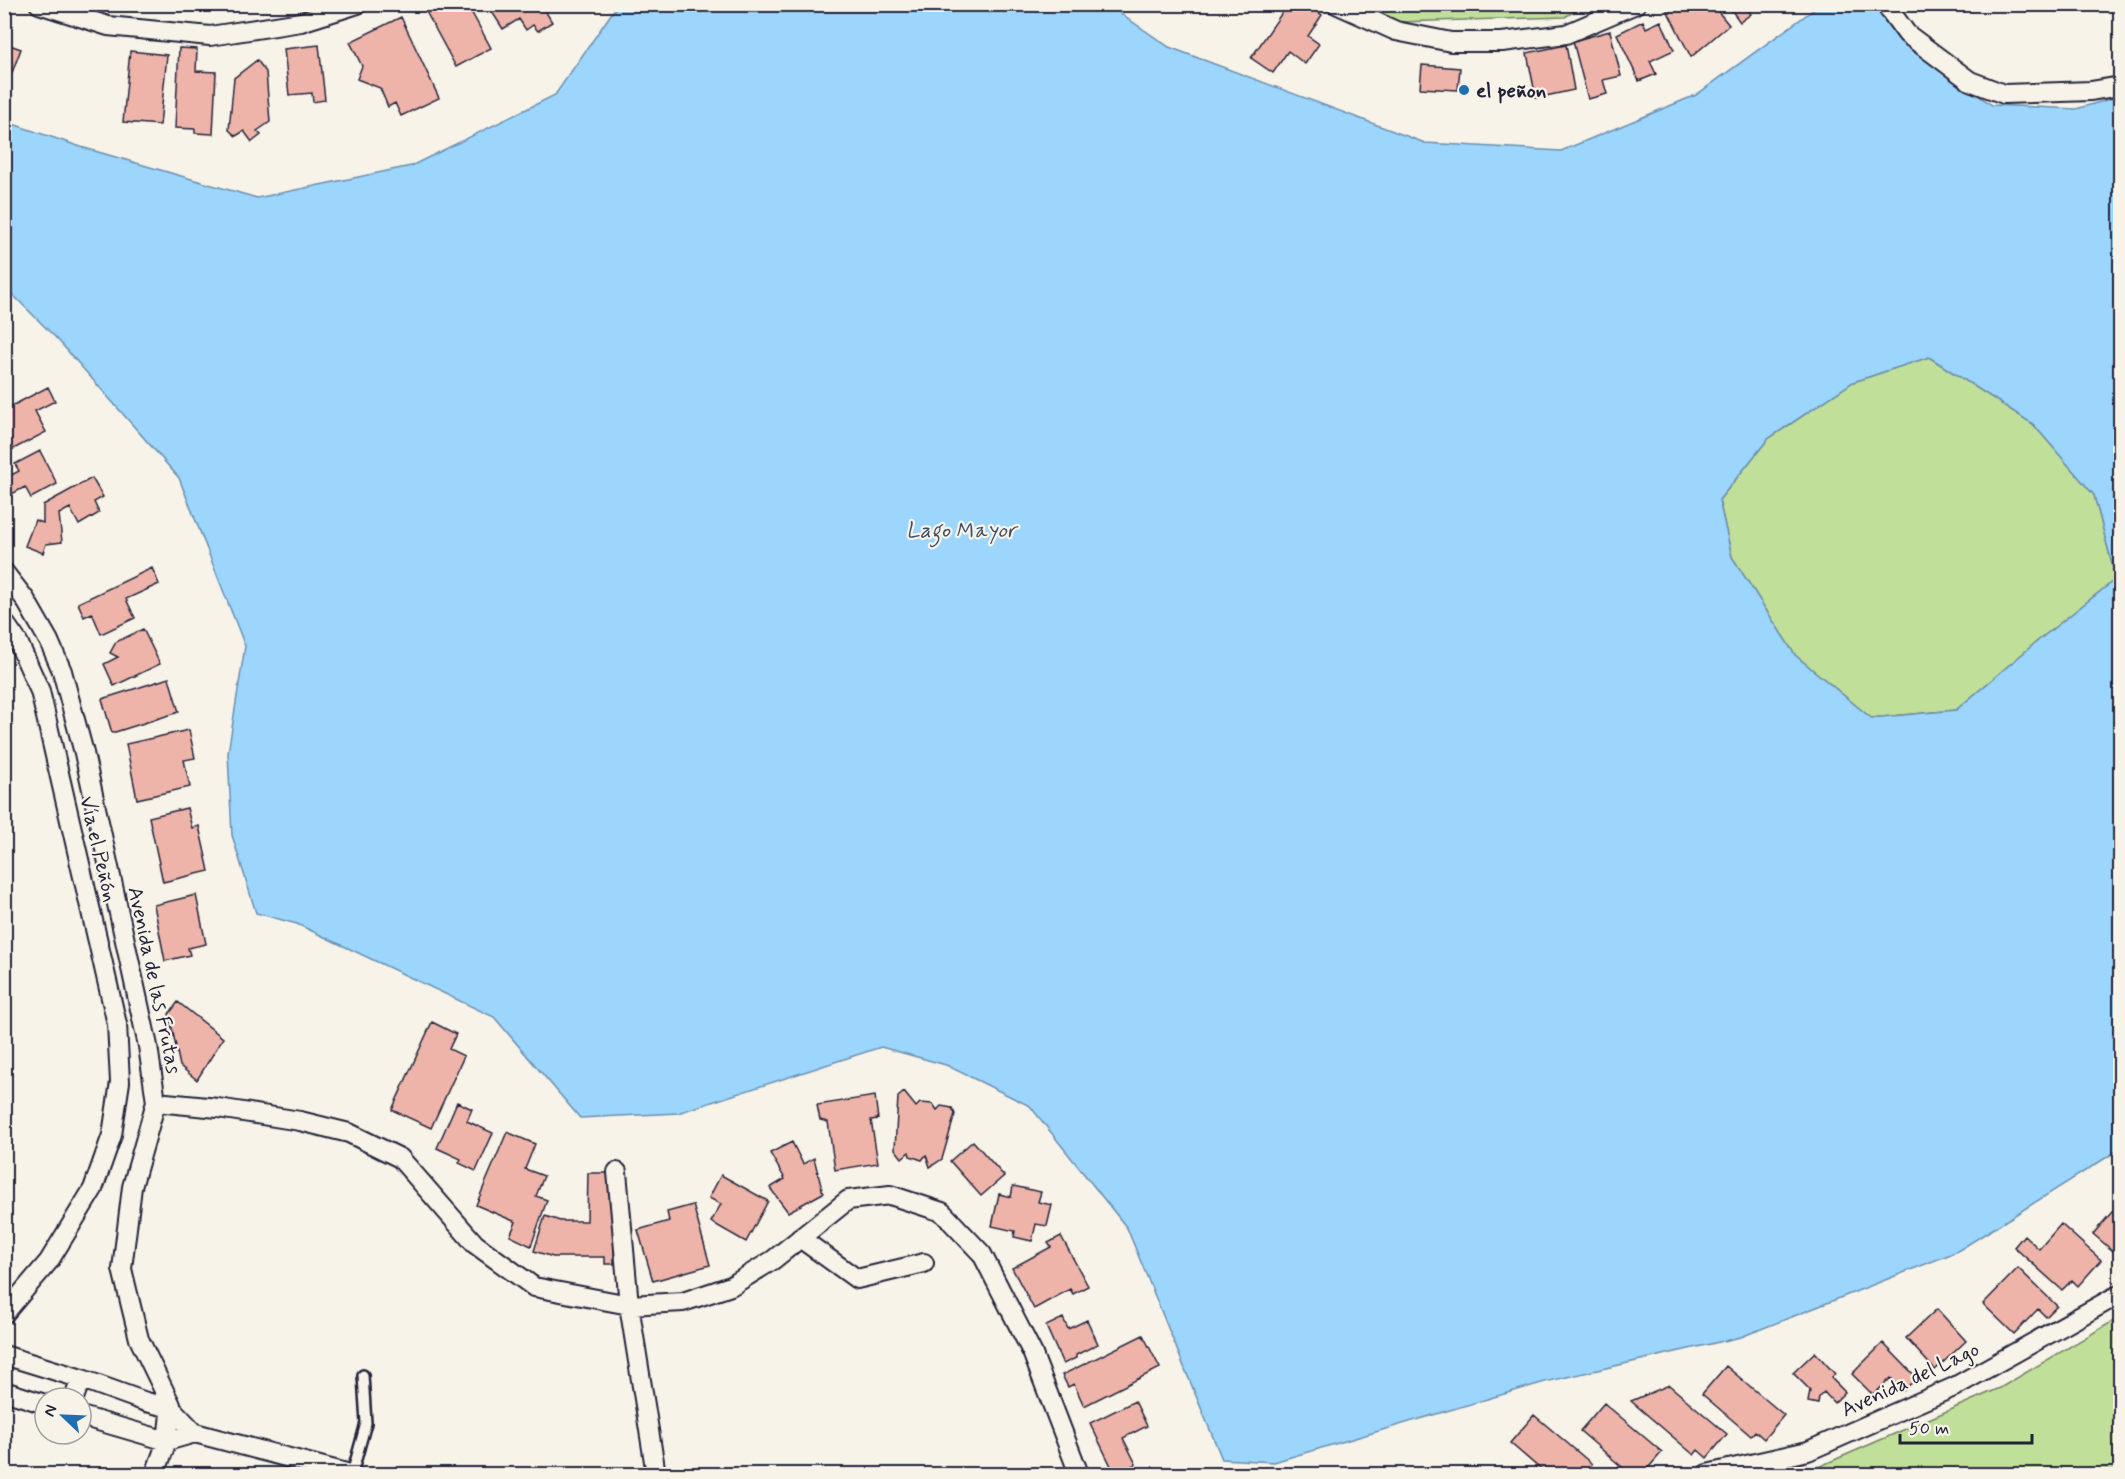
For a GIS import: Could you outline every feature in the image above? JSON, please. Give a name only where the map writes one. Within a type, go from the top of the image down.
[{"type":"street","points":[[39,4],[108,26],[210,36],[301,22],[358,4]]},
{"type":"street","points":[[1336,4],[1396,31],[1451,42],[1502,42],[1566,34],[1636,4]]},
{"type":"street","points":[[1885,4],[1908,34],[1970,81],[2004,94],[2091,91],[2121,86]]},
{"type":"street","name":"Avenida de las Frutas","points":[[4,572],[25,599],[49,641],[62,671],[84,753],[148,1046],[156,1102],[132,1187],[122,1269],[139,1339],[171,1408]]},
{"type":"street","name":"Vía el Peñón","points":[[4,622],[18,642],[40,691],[117,1024],[120,1082],[112,1135],[93,1190],[48,1262],[4,1314]]},
{"type":"street","points":[[156,1102],[218,1108],[300,1121],[350,1133],[400,1158],[475,1244],[534,1287],[629,1305],[683,1302],[731,1286],[773,1260],[848,1200],[890,1195],[942,1212],[982,1254],[1032,1352],[1080,1474]]},
{"type":"street","points":[[617,1172],[629,1305],[656,1474]]},
{"type":"street","points":[[800,1238],[857,1280],[924,1263]]},
{"type":"street","name":"Avenida del Lago","points":[[1707,1474],[1808,1451],[1944,1392],[2121,1294]]},
{"type":"street","points":[[4,1355],[146,1402],[171,1408],[195,1433]]},
{"type":"street","points":[[78,1386],[81,1379]]},
{"type":"street","points":[[4,1391],[33,1400]]},
{"type":"street","points":[[155,1474],[167,1441],[171,1408]]},
{"type":"street","points":[[93,1420],[167,1441],[195,1433],[351,1474]]},
{"type":"lane","points":[[351,1474],[366,1423],[363,1375]]},
{"type":"green space","points":[[1367,5],[1585,5],[1565,17],[1399,22]]},
{"type":"green space","points":[[1929,357],[2033,424],[2094,495],[2116,579],[1956,710],[1871,718],[1795,655],[1732,557],[1719,500],[1768,439],[1853,382]]},
{"type":"green space","points":[[2120,1317],[2120,1474],[1802,1474],[2000,1388]]},
{"type":"water","name":"Lago Mayor","points":[[618,4],[1108,5],[1169,47],[1425,143],[1561,151],[1696,95],[1820,5],[1879,5],[1915,51],[1992,105],[2076,109],[2120,96],[2120,1149],[1956,1252],[1741,1337],[1545,1382],[1274,1462],[1222,1459],[1127,1228],[1030,1106],[946,1065],[881,1047],[678,1113],[580,1118],[494,1017],[297,924],[256,913],[232,835],[228,753],[245,646],[179,478],[58,340],[5,287],[4,121],[81,147],[257,198],[411,166],[555,95]],"holes":[[[1929,357],[2033,424],[2094,495],[2116,579],[1956,710],[1871,718],[1795,655],[1732,557],[1719,500],[1768,439],[1853,382]]]},
{"type":"building","points":[[426,4],[467,4],[491,48],[456,67],[423,6]]},
{"type":"building","points":[[487,4],[541,4],[552,22],[538,31],[533,25],[526,30],[519,19],[503,29]]},
{"type":"building","points":[[1288,4],[1307,4],[1322,15],[1308,36],[1319,44],[1305,64],[1288,51],[1273,73],[1251,58]]},
{"type":"building","points":[[1671,4],[1712,4],[1729,25],[1691,57],[1666,8]]},
{"type":"building","points":[[1727,4],[1744,4],[1751,14],[1740,22]]},
{"type":"building","points":[[401,17],[439,98],[401,116],[395,103],[388,107],[380,88],[357,79],[362,66],[350,42]]},
{"type":"building","points":[[1643,21],[1646,28],[1661,21],[1674,50],[1650,61],[1656,74],[1639,81],[1617,34]]},
{"type":"building","points":[[1610,31],[1621,76],[1603,80],[1607,94],[1588,99],[1573,41]]},
{"type":"building","points":[[4,43],[21,49],[10,78],[4,76]]},
{"type":"building","points":[[319,45],[325,100],[313,102],[312,93],[289,95],[284,49]]},
{"type":"building","points":[[1566,45],[1574,90],[1536,98],[1527,53]]},
{"type":"building","points":[[179,48],[197,49],[196,71],[216,72],[213,134],[195,133],[195,129],[175,128]]},
{"type":"building","points":[[130,51],[167,55],[160,125],[123,122]]},
{"type":"building","points":[[257,60],[266,72],[270,122],[257,131],[261,135],[252,142],[244,131],[236,136],[229,130],[234,78]]},
{"type":"building","points":[[1422,65],[1460,68],[1458,90],[1420,88]]},
{"type":"building","points":[[48,387],[55,401],[35,411],[46,432],[4,454],[4,410]]},
{"type":"building","points":[[40,451],[57,484],[31,498],[25,487],[4,498],[4,479],[19,471],[15,464]]},
{"type":"building","points":[[92,478],[103,497],[94,502],[99,513],[79,525],[70,508],[59,514],[62,542],[46,544],[43,553],[25,546],[35,520],[43,523],[43,505]]},
{"type":"building","points":[[152,568],[159,584],[126,599],[135,618],[101,634],[92,613],[84,617],[78,603]]},
{"type":"building","points":[[143,629],[160,664],[114,686],[104,664],[118,657],[110,653],[116,642]]},
{"type":"building","points":[[169,678],[179,712],[112,733],[102,699]]},
{"type":"building","points":[[189,730],[195,758],[184,760],[190,787],[137,799],[126,744]]},
{"type":"building","points":[[187,808],[192,828],[199,826],[209,871],[163,882],[149,817]]},
{"type":"building","points":[[196,895],[206,944],[188,948],[190,955],[165,961],[154,905]]},
{"type":"building","points":[[178,1002],[223,1038],[197,1080],[180,1066],[169,1014]]},
{"type":"building","points":[[432,1022],[456,1034],[449,1049],[464,1056],[431,1128],[392,1110]]},
{"type":"building","points":[[904,1092],[916,1107],[920,1103],[933,1104],[937,1110],[941,1106],[952,1108],[955,1114],[942,1159],[930,1167],[926,1155],[922,1160],[910,1156],[909,1152],[902,1158],[895,1149],[898,1097]]},
{"type":"building","points":[[875,1096],[878,1119],[871,1120],[878,1163],[835,1170],[828,1122],[820,1120],[817,1105]]},
{"type":"building","points":[[457,1102],[472,1109],[467,1121],[493,1133],[476,1171],[459,1163],[461,1159],[437,1148]]},
{"type":"building","points":[[507,1132],[535,1144],[525,1169],[544,1176],[536,1196],[547,1200],[531,1246],[510,1236],[516,1222],[476,1205]]},
{"type":"building","points":[[973,1141],[1004,1176],[981,1196],[950,1161]]},
{"type":"building","points":[[792,1142],[803,1164],[814,1158],[823,1193],[788,1212],[770,1188],[785,1179],[770,1153]]},
{"type":"building","points":[[588,1173],[615,1173],[614,1264],[605,1264],[605,1257],[553,1257],[534,1251],[545,1216],[560,1221],[587,1221]]},
{"type":"building","points":[[721,1175],[768,1201],[746,1242],[711,1222],[721,1204],[709,1198]]},
{"type":"building","points":[[1013,1186],[1041,1192],[1038,1202],[1052,1205],[1047,1226],[1036,1224],[1032,1241],[1014,1237],[1015,1231],[992,1226],[999,1194],[1011,1197]]},
{"type":"building","points":[[693,1205],[710,1265],[653,1281],[638,1230],[669,1221],[667,1212]]},
{"type":"building","points":[[2118,1205],[2120,1207],[2120,1257],[2093,1234]]},
{"type":"building","points":[[2061,1224],[2101,1260],[2078,1286],[2072,1280],[2062,1290],[2014,1247],[2024,1235],[2039,1249]]},
{"type":"building","points":[[1061,1236],[1088,1286],[1073,1294],[1070,1289],[1034,1309],[1012,1268],[1051,1247],[1048,1243]]},
{"type":"building","points":[[2018,1268],[2057,1306],[2046,1317],[2038,1309],[2014,1334],[1983,1304]]},
{"type":"building","points":[[1937,1309],[1966,1341],[1935,1370],[1906,1338]]},
{"type":"building","points":[[1063,1318],[1068,1329],[1087,1320],[1098,1344],[1063,1364],[1046,1326]]},
{"type":"building","points":[[1143,1335],[1160,1368],[1084,1406],[1074,1384],[1068,1387],[1062,1375]]},
{"type":"building","points":[[1883,1343],[1917,1378],[1903,1391],[1891,1378],[1873,1395],[1852,1374]]},
{"type":"building","points":[[1815,1352],[1835,1374],[1831,1378],[1845,1392],[1834,1403],[1824,1392],[1819,1397],[1818,1404],[1808,1402],[1810,1390],[1793,1373]]},
{"type":"building","points":[[1726,1366],[1784,1415],[1764,1439],[1755,1431],[1751,1436],[1702,1394]]},
{"type":"building","points":[[1669,1385],[1727,1434],[1707,1458],[1698,1450],[1694,1455],[1631,1401]]},
{"type":"building","points":[[1135,1401],[1147,1426],[1123,1438],[1136,1464],[1115,1474],[1090,1423]]},
{"type":"building","points":[[1604,1403],[1662,1452],[1643,1474],[1633,1468],[1629,1473],[1580,1431]]},
{"type":"building","points":[[1534,1415],[1592,1464],[1583,1474],[1546,1474],[1510,1443]]},
{"type":"place","name":"el peñon","points":[[1464,90]]}]
